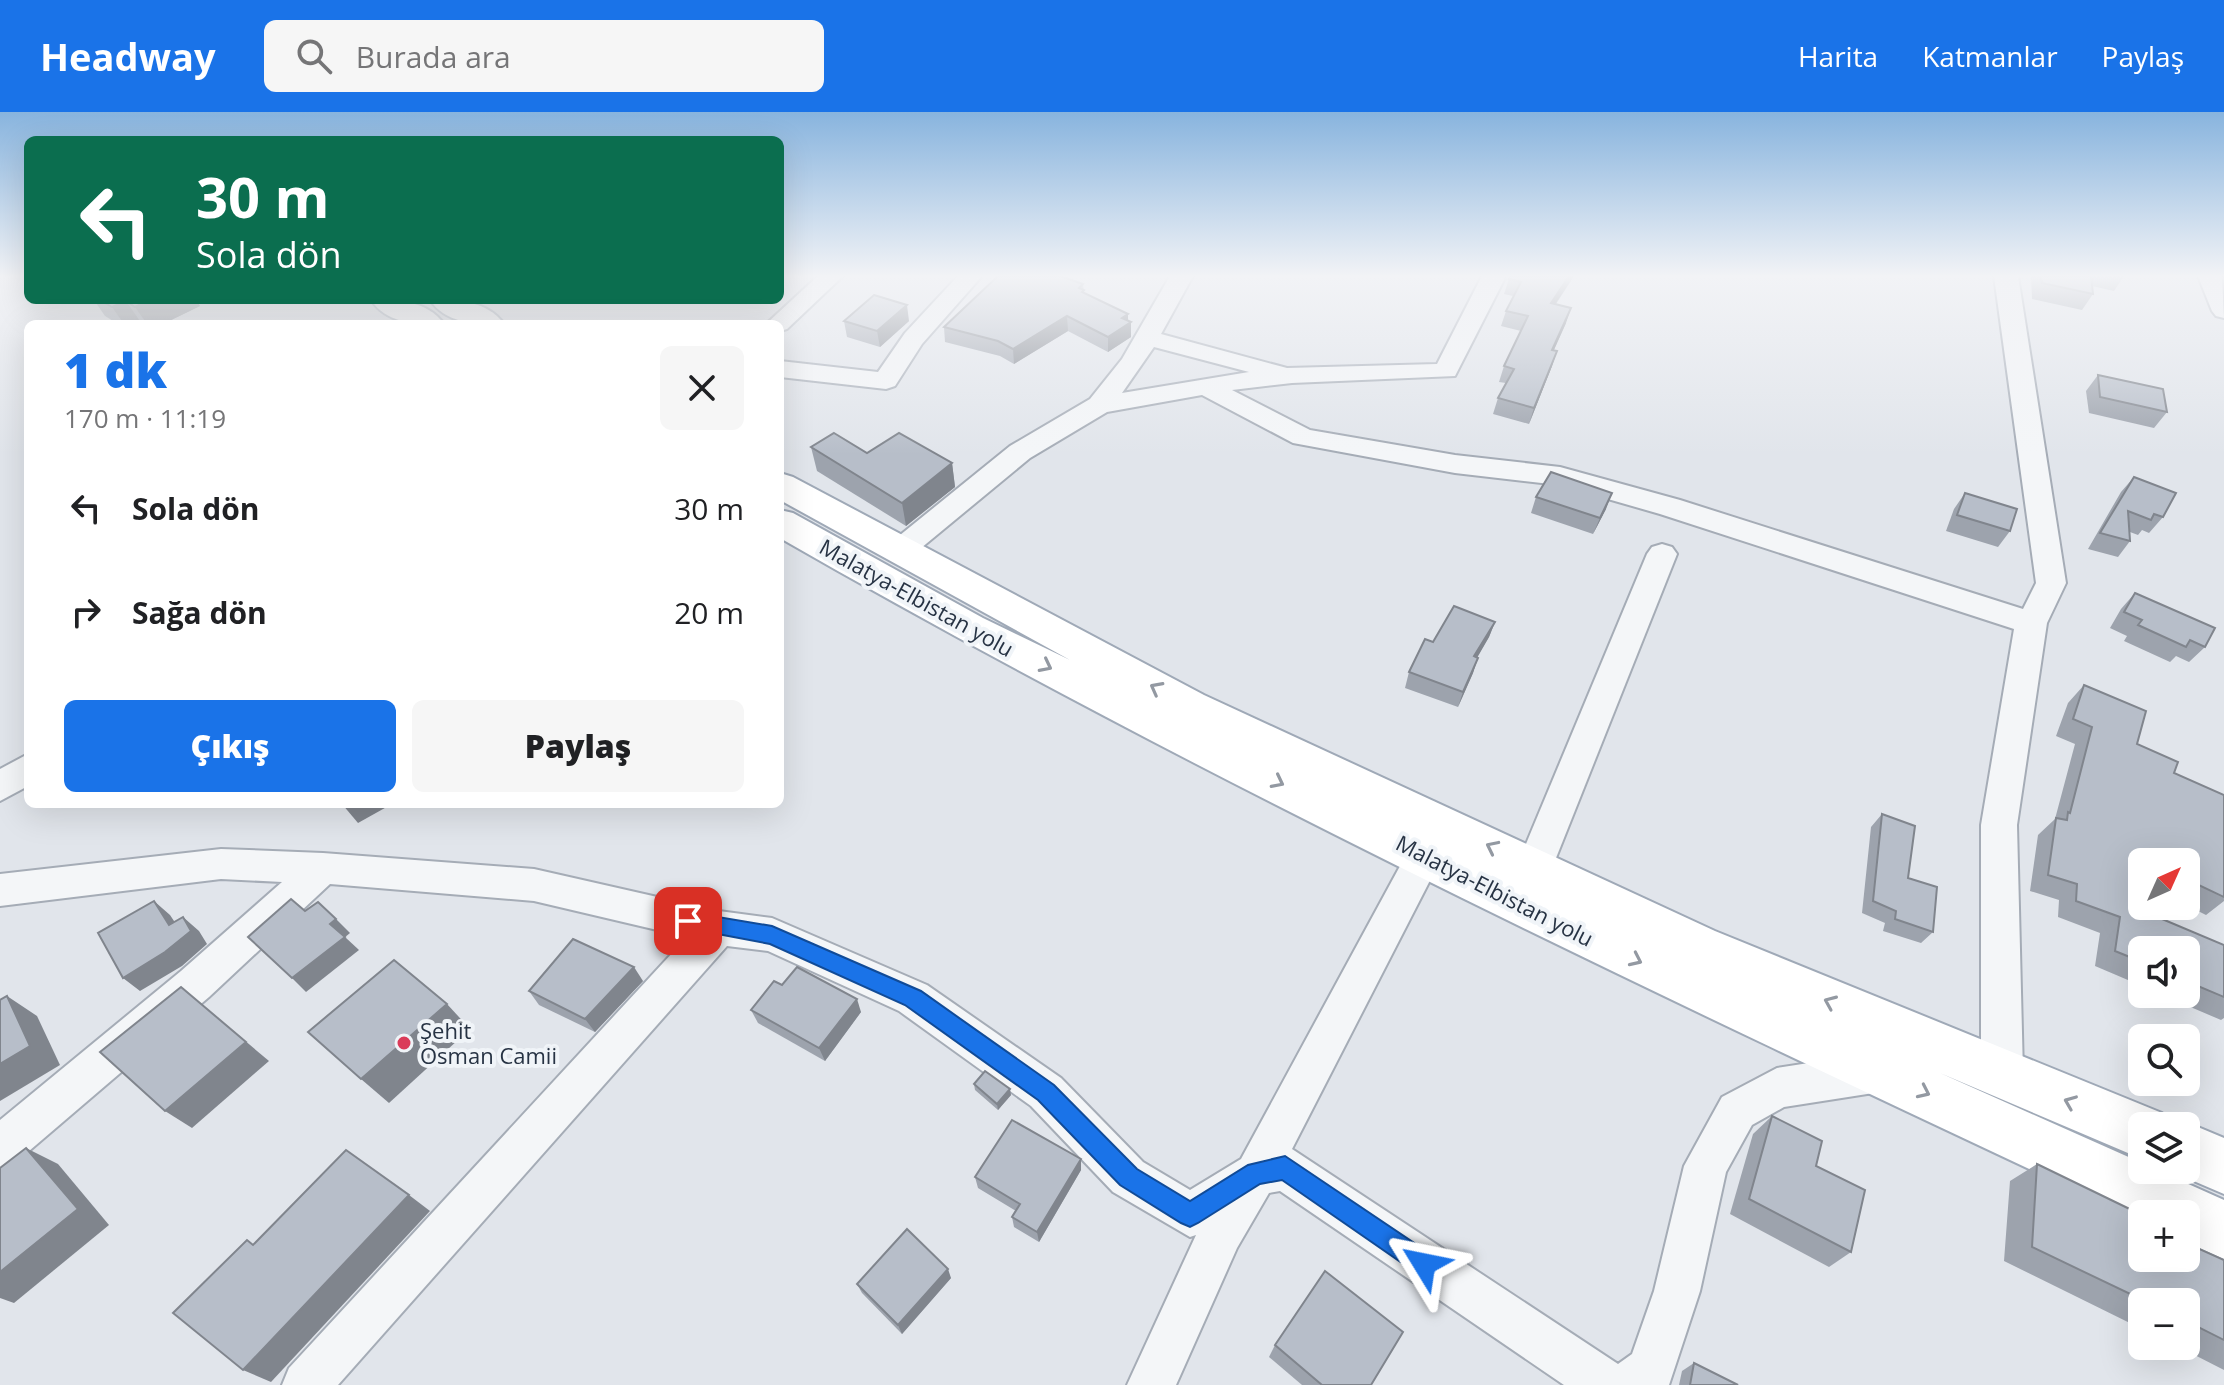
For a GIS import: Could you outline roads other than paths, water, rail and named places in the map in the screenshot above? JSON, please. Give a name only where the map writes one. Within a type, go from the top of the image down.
[{"type":"main road","name":"Malatya-Elbistan yolu","points":[[784,487],[1189,706],[1697,946],[2128,1126]]},
{"type":"main road","name":"Malatya-Elbistan yolu","points":[[784,524],[969,628],[1626,956],[2224,1230]]},
{"type":"main road","points":[[2200,1156],[2224,1166]]},
{"type":"street","points":[[784,369],[886,381],[895,362],[917,335]]},
{"type":"street","points":[[1099,405],[1292,375],[1446,371],[1462,335]]},
{"type":"street","points":[[2002,1074],[1999,825],[2031,623],[2051,583],[2015,335]]},
{"type":"street","points":[[899,551],[1020,452],[1099,405],[1133,362],[1146,338],[1292,375]]},
{"type":"street","points":[[1207,387],[1303,437],[1455,464],[1560,476],[1670,507],[2031,623]]},
{"type":"street","points":[[1534,868],[1662,554]]},
{"type":"street","points":[[0,787],[24,771]]},
{"type":"street","points":[[1151,1385],[1221,1232],[1256,1174],[1425,855]]},
{"type":"street","points":[[0,890],[221,864],[323,868],[534,885],[719,928],[772,935],[913,998],[1046,1092],[1128,1177],[1190,1215],[1256,1174],[1285,1168],[1606,1385]]},
{"type":"street","points":[[0,1148],[195,984],[323,868]]},
{"type":"street","points":[[306,1385],[719,928]]},
{"type":"street","points":[[1630,1385],[1651,1370],[1677,1291],[1706,1166],[1737,1111],[1777,1088],[1880,1072]]},
{"type":"place","name":"Şehit Osman Camii","points":[[404,1043]]}]
